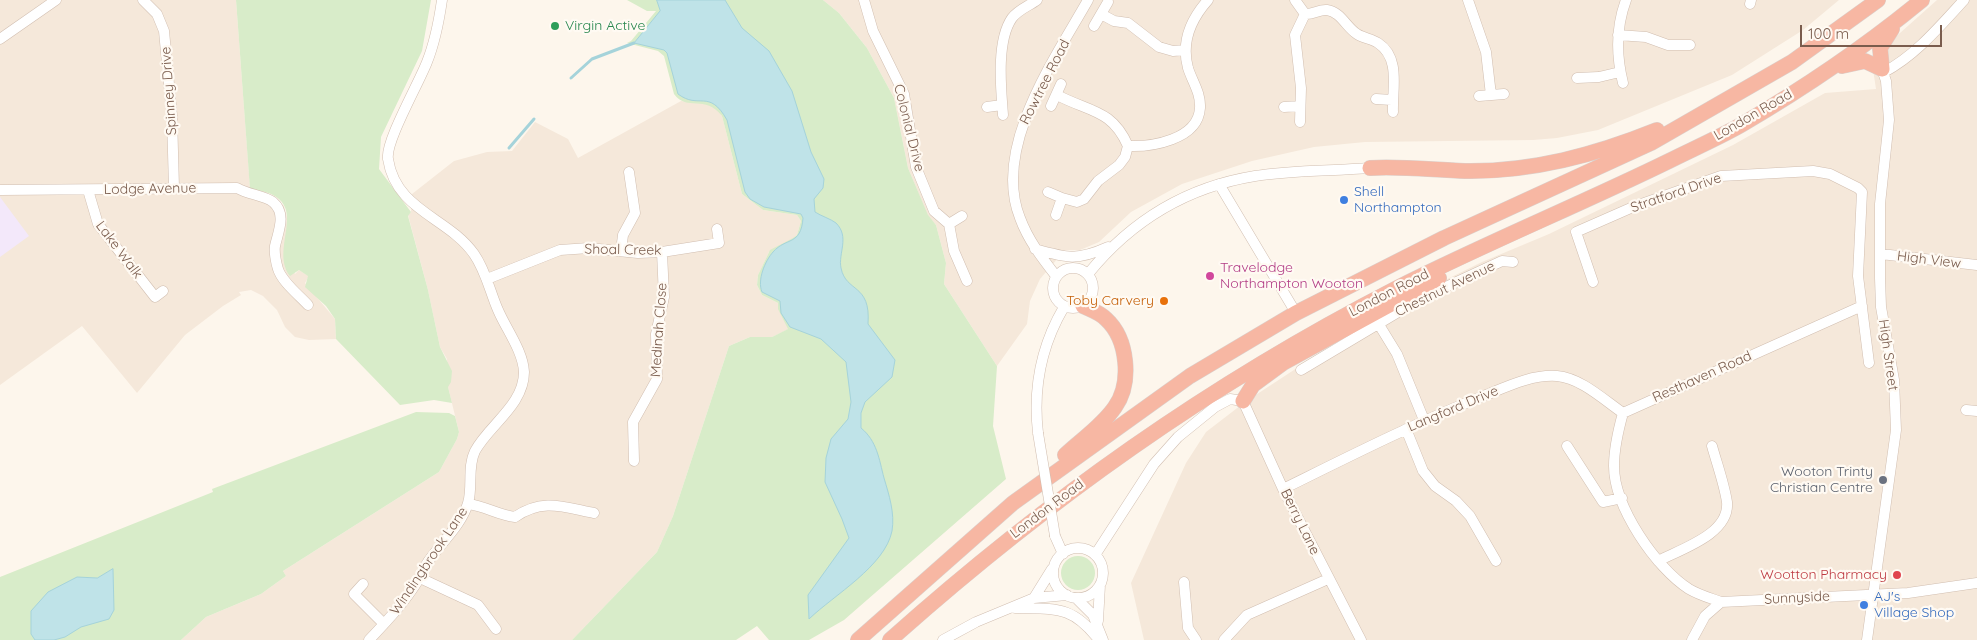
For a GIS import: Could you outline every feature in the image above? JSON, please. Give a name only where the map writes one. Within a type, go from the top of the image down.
[{"type":"highway","name":"London Road","points":[[858,640],[1013,503],[1190,376],[1296,313],[1444,238],[1625,156],[1716,107],[1792,62],[1878,0]]},
{"type":"highway","name":"London Road","points":[[890,640],[1009,538],[1152,432],[1326,326],[1442,265],[1584,202],[1738,126],[1831,69],[1922,0]]},
{"type":"highway","points":[[1883,71],[1880,48],[1900,18]]},
{"type":"highway","points":[[1831,69],[1855,61],[1866,60],[1883,71]]},
{"type":"highway","points":[[1370,168],[1466,171],[1518,169],[1555,163],[1627,142],[1716,107]]},
{"type":"highway","points":[[1244,401],[1253,385],[1283,364],[1468,262],[1518,232]]},
{"type":"highway","points":[[1013,503],[1106,420],[1116,406],[1122,392],[1125,361],[1116,330],[1097,312],[1083,306]]},
{"type":"street","points":[[0,39],[56,0]]},
{"type":"street","name":"Spinney Drive","points":[[143,0],[157,14],[164,31],[172,116],[174,188]]},
{"type":"street","name":"Windingbrook Lane","points":[[369,640],[420,578],[427,563],[460,520],[468,504],[474,454],[490,430],[507,412],[518,393],[524,373],[518,351],[496,307],[487,279],[475,255],[461,239],[444,225],[418,210],[402,193],[392,175],[388,157],[391,139],[428,61],[439,22],[442,0]]},
{"type":"street","name":"Colonial Drive","points":[[864,0],[873,31],[904,94],[916,167],[934,211],[949,224]]},
{"type":"street","points":[[987,107],[1003,110],[1000,78],[1006,32],[1012,19],[1024,7],[1037,0]]},
{"type":"street","name":"Rowtree Road","points":[[1056,276],[1035,249],[1020,218],[1014,199],[1012,183],[1016,148],[1029,109],[1088,0]]},
{"type":"street","points":[[1128,146],[1146,147],[1162,144],[1179,136],[1191,126],[1196,118],[1200,110],[1200,98],[1188,67],[1185,50],[1191,24],[1208,0]]},
{"type":"street","points":[[1295,0],[1305,14]]},
{"type":"street","points":[[1468,0],[1486,52],[1492,95]]},
{"type":"street","points":[[1623,83],[1620,72],[1618,35],[1626,0]]},
{"type":"street","points":[[1883,71],[1896,66],[1964,0]]},
{"type":"street","points":[[1094,26],[1108,2]]},
{"type":"street","points":[[1305,14],[1330,10],[1339,15],[1347,26],[1358,35],[1377,42],[1388,50],[1394,78],[1393,112]]},
{"type":"street","points":[[1101,14],[1114,21],[1128,23],[1159,47],[1172,51],[1185,50]]},
{"type":"street","points":[[1300,122],[1301,88],[1295,34],[1305,14]]},
{"type":"street","points":[[1618,35],[1646,37],[1668,45],[1690,45]]},
{"type":"street","name":"High Street","points":[[1867,640],[1879,566],[1884,506],[1891,475],[1896,430],[1892,364],[1881,307],[1880,204],[1889,120],[1883,71]]},
{"type":"street","points":[[1577,78],[1599,78],[1620,72]]},
{"type":"street","points":[[1051,106],[1058,95],[1061,84]]},
{"type":"street","points":[[1479,96],[1504,94]]},
{"type":"street","points":[[1048,192],[1077,202],[1084,199],[1098,181],[1119,165],[1125,157],[1128,146],[1116,124],[1103,114],[1058,95]]},
{"type":"street","points":[[1376,99],[1392,100]]},
{"type":"street","points":[[1284,107],[1300,106]]},
{"type":"street","points":[[1088,274],[1112,245],[1138,223],[1190,193],[1256,175],[1370,168]]},
{"type":"street","name":"Stratford Drive","points":[[1593,282],[1576,232],[1633,207],[1732,174],[1819,171],[1858,188],[1862,192],[1858,276],[1869,363]]},
{"type":"street","points":[[621,251],[623,235],[635,213],[630,172]]},
{"type":"street","points":[[1220,184],[1296,313]]},
{"type":"street","name":"Lodge Avenue","points":[[0,190],[237,188],[248,194],[261,196],[274,203],[280,211],[280,223],[275,246],[278,271],[308,305]]},
{"type":"street","name":"Lake Walk","points":[[88,190],[98,224],[156,297],[163,291]]},
{"type":"street","points":[[1056,215],[1062,198]]},
{"type":"street","points":[[962,216],[949,224],[954,251],[967,281]]},
{"type":"street","name":"Shoal Creek","points":[[487,279],[560,250],[589,248],[662,252],[720,243],[717,228]]},
{"type":"street","points":[[1035,249],[1067,258],[1091,255],[1112,245]]},
{"type":"street","points":[[1860,248],[1880,250]]},
{"type":"street","name":"High View","points":[[1880,250],[1977,265]]},
{"type":"street","name":"Medinah Close","points":[[634,461],[632,422],[657,379],[656,334],[664,297],[662,252]]},
{"type":"street","name":"Chestnut Avenue","points":[[1301,370],[1432,292],[1502,261],[1513,262]]},
{"type":"street","points":[[1070,268],[1078,268],[1088,274],[1092,280],[1093,294],[1083,306],[1072,309],[1064,307],[1058,302],[1053,292],[1056,276],[1070,268]]},
{"type":"street","name":"Resthaven Road","points":[[1623,413],[1862,306]]},
{"type":"street","points":[[1063,554],[1054,536],[1038,434],[1036,397],[1042,358],[1051,332],[1064,307]]},
{"type":"street","name":"Chestnut Avenue","points":[[1378,323],[1397,354],[1424,420]]},
{"type":"street","name":"Langford Drive","points":[[1283,489],[1424,420],[1512,385],[1545,376],[1566,377],[1623,413]]},
{"type":"street","points":[[1095,555],[1154,464],[1178,437],[1215,407],[1230,399],[1244,401]]},
{"type":"street","name":"Berry Lane","points":[[1244,401],[1283,489],[1361,640]]},
{"type":"street","points":[[1966,410],[1977,411]]},
{"type":"street","points":[[1623,413],[1616,440],[1614,467],[1616,485],[1639,533],[1669,574],[1690,590],[1721,602],[1704,616],[1692,640]]},
{"type":"street","points":[[1406,429],[1424,471],[1435,486],[1467,512],[1496,561]]},
{"type":"street","points":[[1567,446],[1603,502],[1622,498]]},
{"type":"street","points":[[1658,561],[1709,534],[1723,521],[1727,503],[1712,446]]},
{"type":"street","points":[[468,504],[482,506],[500,515],[515,517],[529,508],[546,504],[594,513]]},
{"type":"street","points":[[1034,598],[1063,554],[1080,548],[1095,555],[1103,571],[1100,585],[1098,625]]},
{"type":"street","points":[[1054,565],[1053,574],[1056,584],[1094,614],[1101,640]]},
{"type":"street","points":[[420,578],[478,605],[496,630]]},
{"type":"street","points":[[1224,640],[1247,615],[1328,579]]},
{"type":"street","points":[[1184,582],[1188,628],[1196,640]]},
{"type":"street","name":"Sunnyside","points":[[1721,602],[1925,591],[1977,583]]},
{"type":"street","name":"Windingbrook Lane","points":[[363,584],[354,594],[384,624]]},
{"type":"street","points":[[943,640],[976,622],[1034,598],[1090,595],[1100,585]]},
{"type":"street","points":[[1011,608],[1058,609],[1077,616],[1101,640]]},
{"type":"shaded area","points":[[0,0],[236,0],[250,188],[263,190],[276,198],[284,206],[289,225],[286,238],[295,274],[299,270],[309,276],[305,283],[335,319],[336,339],[309,340],[295,337],[285,327],[277,310],[263,296],[251,290],[239,292],[241,295],[223,306],[185,335],[137,393],[82,326],[0,385]]},
{"type":"shaded area","points":[[823,0],[1839,0],[1803,30],[1732,75],[1598,130],[1557,138],[1533,140],[1365,142],[1314,147],[1252,161],[1182,184],[1131,212],[1099,242],[1080,250],[1065,250],[1040,279],[1030,301],[1027,324],[997,366],[944,284],[946,263],[936,225],[928,216],[908,168],[894,98],[867,48],[839,13]]},
{"type":"shaded area","points":[[1937,0],[1977,0],[1977,640],[1144,640],[1131,583],[1186,463],[1206,432],[1245,402],[1300,366],[1421,292],[1482,262],[1549,234],[1733,145],[1825,93],[1876,89],[1872,63],[1891,41]]},
{"type":"shaded area","points":[[681,101],[706,103],[718,109],[722,116],[742,194],[763,210],[797,215],[801,221],[797,235],[793,239],[769,252],[758,275],[757,285],[762,295],[778,303],[789,329],[772,337],[750,337],[729,346],[673,516],[657,552],[572,640],[181,640],[206,617],[261,594],[286,576],[283,571],[439,472],[457,439],[459,432],[448,387],[447,359],[440,347],[428,290],[408,215],[411,212],[412,194],[454,161],[487,152],[512,151],[535,122],[568,139],[578,158]]},
{"type":"shaded area","points":[[0,197],[29,236],[0,257]]},
{"type":"green space","points":[[236,0],[431,0],[422,51],[381,137],[379,169],[411,212],[408,216],[428,290],[440,347],[452,371],[451,382],[448,387],[452,403],[434,400],[400,405],[336,339],[335,319],[326,306],[305,287],[308,276],[299,270],[290,276],[284,264],[287,224],[286,212],[282,202],[270,194],[250,189]]},
{"type":"green space","points":[[627,0],[823,0],[839,13],[867,48],[894,98],[908,168],[928,215],[936,225],[946,263],[944,284],[997,366],[993,426],[1006,479],[844,620],[809,640],[769,640],[757,626],[736,640],[572,640],[657,552],[673,516],[729,346],[750,337],[772,337],[788,329],[778,309],[778,303],[762,295],[757,285],[758,275],[770,250],[797,235],[801,221],[797,215],[763,210],[742,194],[722,116],[716,109],[709,106],[685,102],[679,99],[674,94],[664,56],[658,51],[627,43],[631,41],[656,11],[647,11]]},
{"type":"green space","points":[[416,412],[449,413],[455,416],[459,432],[457,439],[439,472],[283,571],[286,576],[261,594],[206,617],[181,640],[0,640],[0,577],[213,492],[212,489]]},
{"type":"green space","points":[[1078,556],[1090,561],[1095,573],[1090,585],[1078,590],[1066,585],[1061,573],[1066,561]]},
{"type":"water","points":[[657,0],[725,0],[742,28],[769,51],[792,91],[811,152],[824,179],[823,188],[814,199],[815,212],[836,223],[840,228],[843,239],[840,262],[844,276],[866,301],[868,324],[895,360],[892,377],[865,402],[861,413],[861,428],[871,439],[877,451],[890,497],[893,518],[892,531],[880,556],[869,568],[809,619],[808,595],[849,538],[825,482],[826,458],[831,439],[848,419],[851,402],[846,362],[821,339],[790,327],[781,313],[780,301],[762,292],[760,282],[767,260],[778,247],[796,237],[802,227],[803,218],[801,214],[764,207],[750,199],[745,192],[727,120],[721,110],[709,102],[692,100],[678,94],[667,53],[664,50],[634,43],[660,11]]},
{"type":"water","points":[[113,569],[114,610],[109,619],[81,627],[65,637],[54,640],[35,640],[31,634],[31,611],[48,592],[77,577],[97,578]]},
{"type":"waterway","points":[[571,78],[592,59],[634,43]]},
{"type":"waterway","points":[[509,148],[534,119]]},
{"type":"place","name":"Virgin Active","points":[[555,26]]},
{"type":"place","name":"Shell Northampton","points":[[1344,200]]},
{"type":"place","name":"Travelodge Northampton Wooton","points":[[1210,276]]},
{"type":"place","name":"Toby Carvery","points":[[1164,301]]},
{"type":"place","name":"Wooton Trinty Christian Centre","points":[[1883,480]]},
{"type":"place","name":"Wootton Pharmacy","points":[[1897,575]]},
{"type":"place","name":"AJ's Village Shop","points":[[1864,605]]}]
